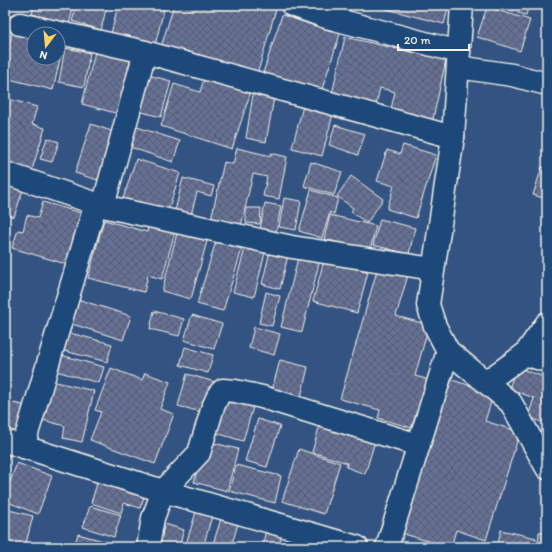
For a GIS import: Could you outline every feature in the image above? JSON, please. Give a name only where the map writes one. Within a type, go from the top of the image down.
[{"type":"street","points":[[292,5],[458,59],[547,84]]},
{"type":"street","points":[[462,5],[452,137],[428,305],[435,326],[448,351],[511,403],[547,468]]},
{"type":"street","points":[[16,16],[452,137]]},
{"type":"street","points":[[145,52],[100,205],[14,444],[163,491],[357,547]]},
{"type":"street","points":[[5,173],[100,205],[292,247],[433,269]]},
{"type":"street","points":[[486,382],[525,354],[547,323]]},
{"type":"street","points":[[386,547],[448,351]]},
{"type":"street","points":[[525,354],[547,361]]},
{"type":"street","points":[[148,547],[154,518],[163,491],[199,453],[213,407],[219,394],[223,390],[262,397],[418,445]]},
{"type":"building","points":[[34,5],[74,5],[69,24],[32,14]]},
{"type":"building","points":[[77,5],[107,5],[101,30],[72,21]]},
{"type":"building","points":[[118,5],[151,5],[150,6],[164,9],[154,49],[110,38]]},
{"type":"building","points":[[174,5],[262,5],[276,9],[257,75],[161,47]]},
{"type":"building","points":[[371,5],[449,5],[444,24]]},
{"type":"building","points":[[485,5],[529,5],[526,15]]},
{"type":"building","points":[[487,7],[530,20],[520,51],[477,37]]},
{"type":"building","points":[[282,15],[340,34],[320,95],[262,76]]},
{"type":"building","points":[[13,29],[26,32],[26,66],[58,66],[53,90],[5,78],[5,65]]},
{"type":"building","points":[[345,37],[446,60],[432,123],[390,113],[395,92],[380,88],[376,104],[332,94]]},
{"type":"building","points":[[66,48],[90,53],[84,87],[59,82],[62,66],[66,66]]},
{"type":"building","points":[[96,48],[137,58],[123,115],[82,104]]},
{"type":"building","points":[[144,74],[171,81],[161,117],[134,110]]},
{"type":"building","points":[[205,76],[251,91],[232,149],[161,126],[174,84],[200,92]]},
{"type":"building","points":[[254,88],[275,92],[266,142],[246,138]]},
{"type":"building","points":[[5,98],[37,107],[32,124],[45,128],[31,173],[5,165]]},
{"type":"building","points":[[304,102],[334,110],[322,156],[292,148]]},
{"type":"building","points":[[91,124],[117,133],[101,181],[75,173]]},
{"type":"building","points":[[335,125],[365,134],[358,155],[329,145]]},
{"type":"building","points":[[134,126],[180,141],[173,162],[127,146]]},
{"type":"building","points":[[47,138],[59,142],[52,162],[40,159]]},
{"type":"building","points":[[403,145],[436,155],[416,218],[387,209],[394,186],[377,181],[387,150],[400,154]]},
{"type":"building","points":[[237,148],[271,156],[271,153],[287,157],[279,199],[263,196],[267,177],[253,174],[241,226],[211,219],[224,162],[233,164]]},
{"type":"building","points":[[136,159],[180,173],[167,214],[123,199]]},
{"type":"building","points":[[311,162],[342,172],[334,195],[304,186]]},
{"type":"building","points":[[542,167],[547,169],[547,199],[533,195]]},
{"type":"building","points":[[351,176],[383,199],[367,223],[351,212],[353,208],[337,196]]},
{"type":"building","points":[[183,178],[214,186],[211,196],[197,192],[191,215],[175,211]]},
{"type":"building","points":[[5,181],[24,187],[14,217],[8,215],[7,218],[5,217]]},
{"type":"building","points":[[311,190],[338,198],[334,214],[330,212],[322,238],[299,231]]},
{"type":"building","points":[[284,198],[301,201],[296,230],[279,227]]},
{"type":"building","points":[[43,202],[81,213],[66,264],[12,248],[18,230],[23,231],[27,215],[38,218]]},
{"type":"building","points":[[265,203],[281,206],[276,232],[260,229]]},
{"type":"building","points":[[246,208],[261,208],[260,224],[246,223]]},
{"type":"building","points":[[330,215],[376,226],[370,250],[324,239]]},
{"type":"building","points":[[380,219],[415,228],[409,254],[373,245]]},
{"type":"building","points":[[104,220],[147,232],[149,224],[175,231],[162,279],[148,275],[144,292],[88,278]]},
{"type":"building","points":[[177,233],[207,241],[191,299],[162,291]]},
{"type":"building","points":[[216,241],[242,249],[223,311],[197,304]]},
{"type":"building","points":[[271,247],[289,251],[280,289],[262,284]]},
{"type":"building","points":[[245,248],[265,253],[254,297],[233,292]]},
{"type":"building","points":[[300,250],[321,255],[302,332],[281,327]]},
{"type":"building","points":[[324,260],[368,272],[357,313],[313,301]]},
{"type":"building","points":[[378,267],[408,275],[396,316],[429,325],[415,376],[433,381],[419,430],[378,418],[380,410],[340,399]]},
{"type":"building","points":[[266,292],[280,296],[272,326],[259,323]]},
{"type":"building","points":[[77,299],[131,316],[123,340],[69,323]]},
{"type":"building","points":[[154,311],[184,319],[179,336],[150,329]]},
{"type":"building","points":[[192,315],[222,324],[214,349],[184,340]]},
{"type":"building","points":[[254,327],[280,334],[274,355],[249,348]]},
{"type":"building","points":[[66,332],[112,344],[107,362],[61,350]]},
{"type":"building","points":[[185,347],[213,355],[208,373],[180,365]]},
{"type":"building","points":[[61,355],[104,367],[99,383],[56,371]]},
{"type":"building","points":[[280,360],[308,367],[301,397],[272,390]]},
{"type":"building","points":[[516,367],[547,378],[547,424],[528,417],[534,398],[509,389]]},
{"type":"building","points":[[111,368],[142,380],[145,373],[170,382],[160,409],[174,414],[155,464],[90,440],[101,412],[95,410]]},
{"type":"building","points":[[187,374],[215,382],[206,413],[178,406]]},
{"type":"building","points":[[449,379],[494,393],[485,421],[520,432],[486,540],[456,530],[451,547],[447,547],[401,533]]},
{"type":"building","points":[[48,380],[94,391],[82,442],[63,438],[65,426],[39,419]]},
{"type":"building","points":[[226,399],[253,407],[243,441],[216,433]]},
{"type":"building","points":[[5,401],[31,407],[25,434],[5,429]]},
{"type":"building","points":[[258,419],[280,426],[267,467],[245,461]]},
{"type":"building","points":[[321,421],[376,438],[365,474],[346,467],[347,463],[312,452]]},
{"type":"building","points":[[205,441],[238,449],[227,491],[194,482]]},
{"type":"building","points":[[299,449],[340,463],[324,514],[282,501]]},
{"type":"building","points":[[5,450],[10,451],[5,471]]},
{"type":"building","points":[[17,463],[52,476],[38,514],[5,501],[5,495]]},
{"type":"building","points":[[236,465],[281,476],[275,503],[229,491]]},
{"type":"building","points":[[99,477],[146,492],[140,508],[124,503],[121,513],[91,503]]},
{"type":"building","points":[[90,506],[121,515],[114,537],[83,527]]},
{"type":"building","points":[[5,509],[33,516],[25,547],[5,547]]},
{"type":"building","points":[[196,512],[212,516],[203,547],[185,547]]},
{"type":"building","points":[[221,519],[238,524],[231,547],[212,547]]},
{"type":"building","points":[[162,523],[184,530],[179,547],[154,547]]},
{"type":"building","points":[[266,530],[282,534],[279,547],[262,547]]},
{"type":"building","points":[[501,530],[536,538],[534,547],[497,547]]},
{"type":"building","points":[[539,532],[547,532],[547,547],[538,547]]},
{"type":"building","points":[[78,534],[125,547],[74,547]]},
{"type":"building","points":[[287,535],[328,547],[283,547]]},
{"type":"building","points":[[464,541],[483,547],[462,547]]}]
